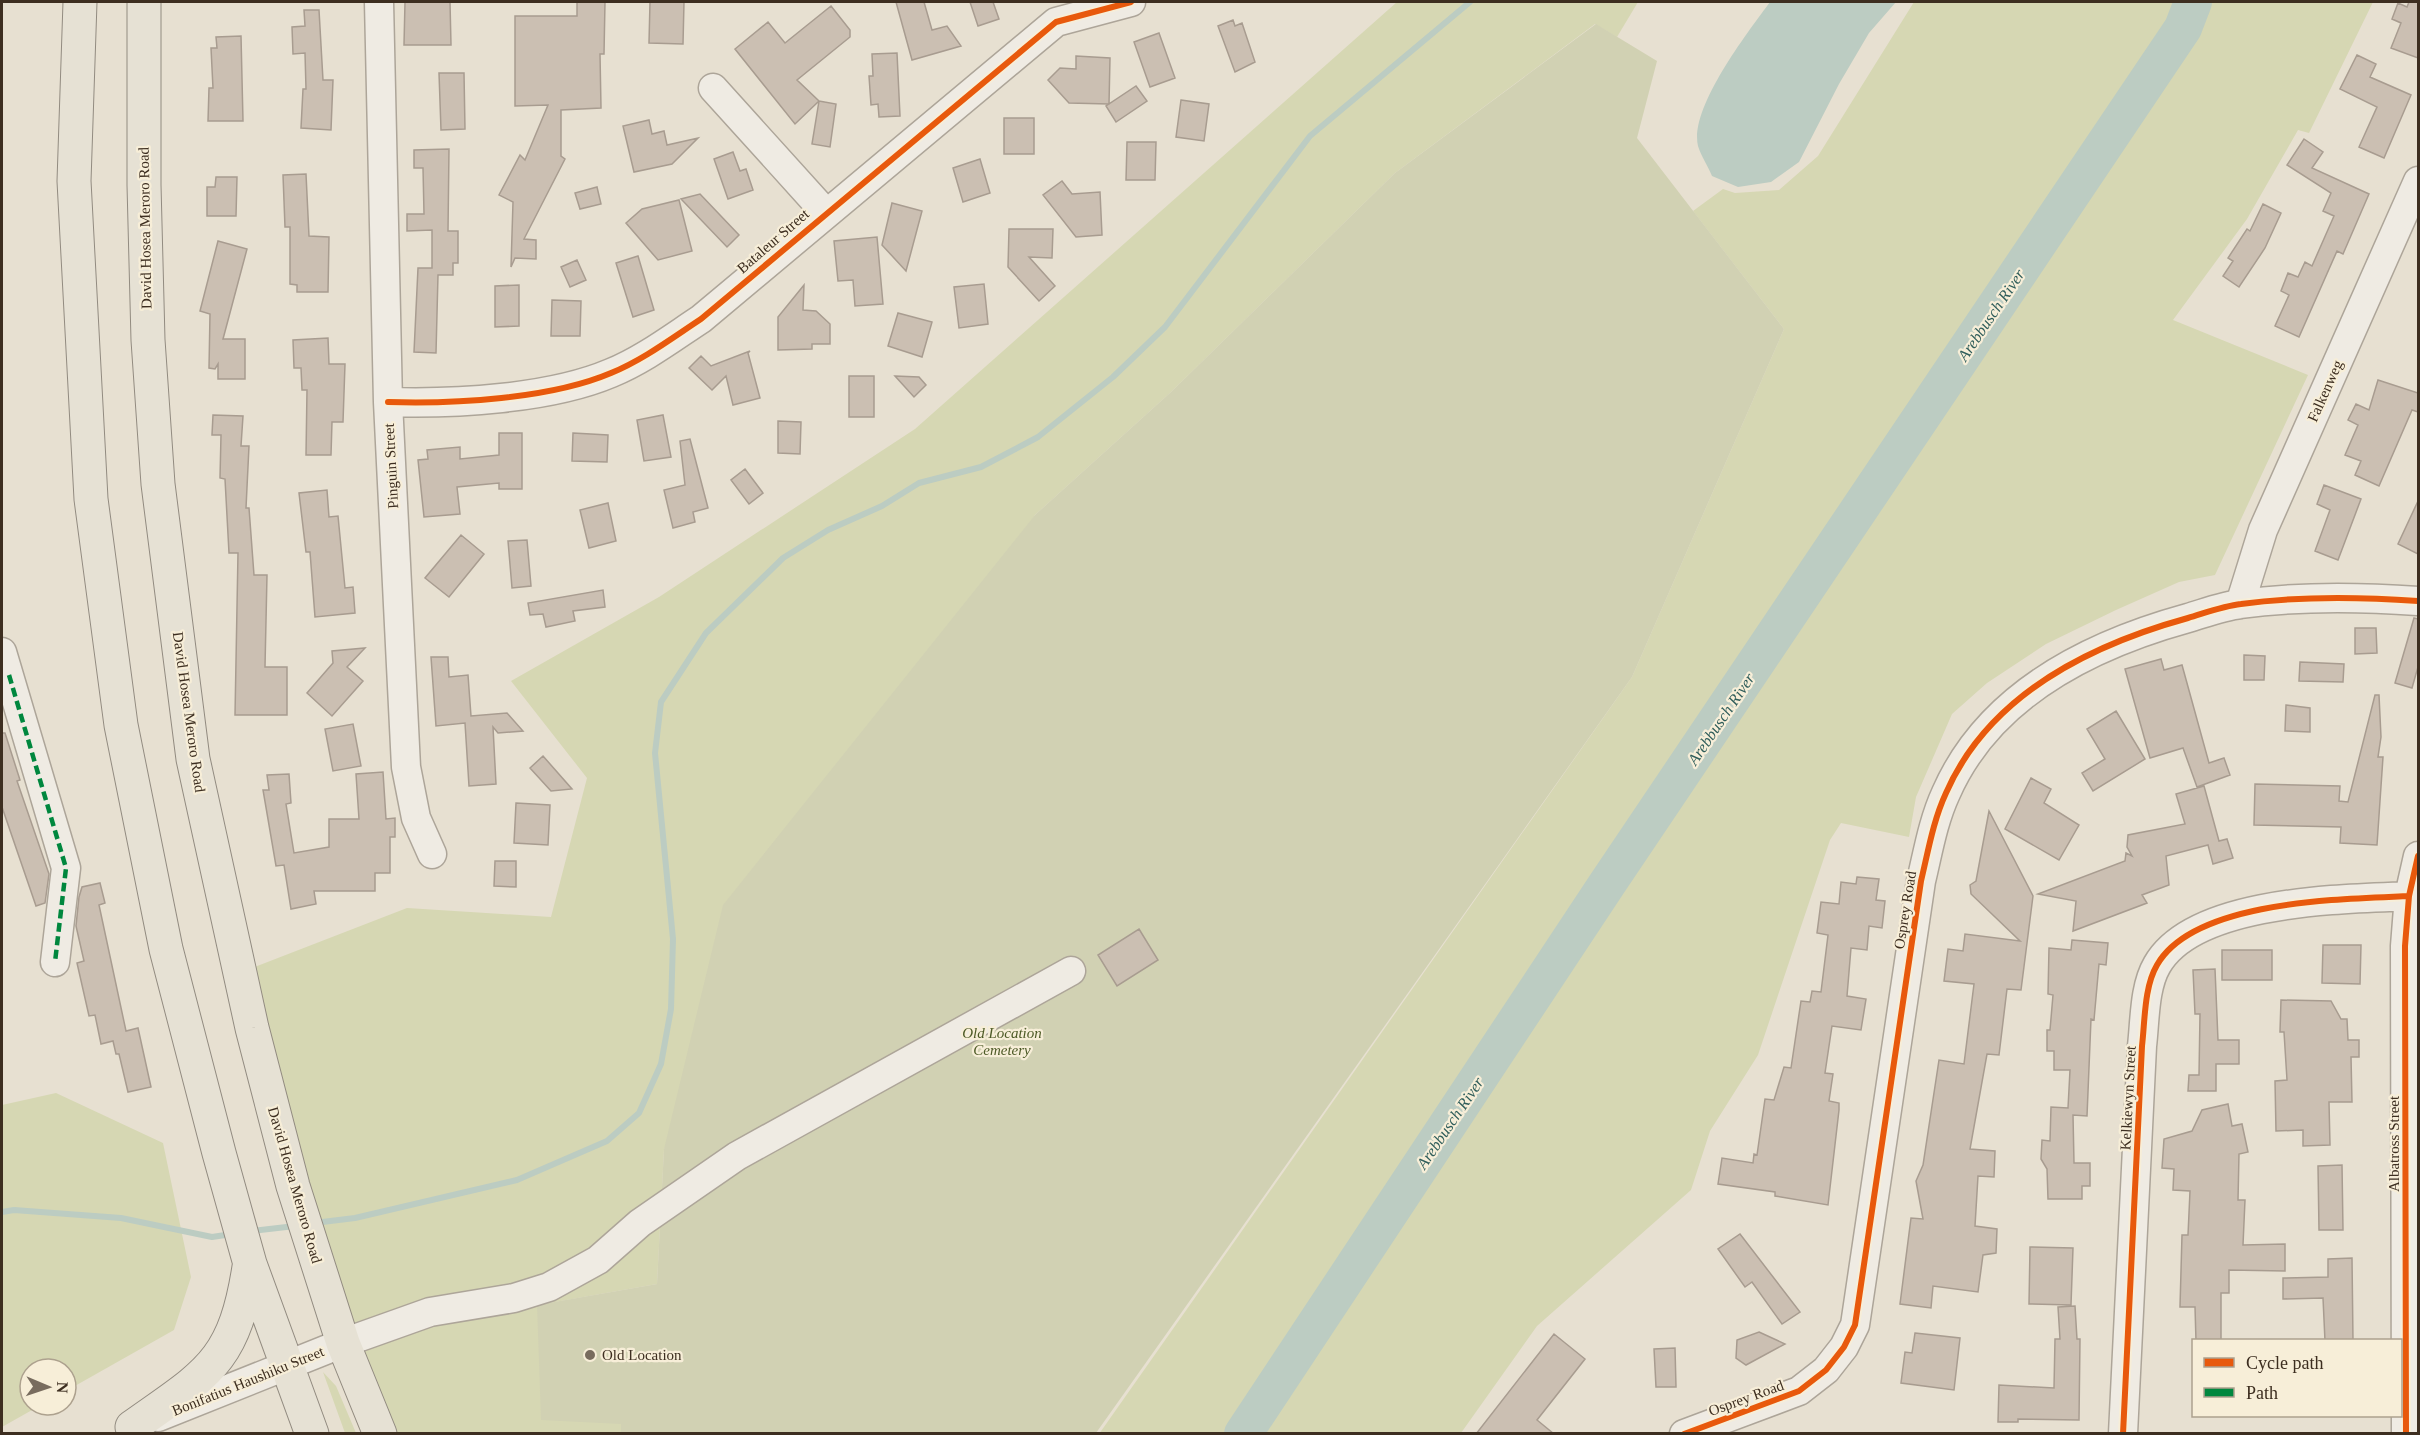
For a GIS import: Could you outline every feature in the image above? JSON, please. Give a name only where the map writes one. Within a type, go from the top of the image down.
[{"type":"main road","points":[[80,2],[74,181],[91,499],[121,725],[166,949],[219,1153],[248,1258],[312,1434]]},
{"type":"main road","name":"David Hosea Meroro Road","points":[[144,2],[144,162],[148,340],[159,495],[193,759],[252,1028],[281,1143],[343,1343],[380,1434]]},
{"type":"main road","points":[[126,1430],[206,1374],[224,1351],[235,1330],[244,1302],[248,1258]]},
{"type":"street","name":"Pinguin Street","points":[[380,2],[388,402],[406,767],[416,818],[432,854]]},
{"type":"street","name":"Bataleur Street","points":[[388,402],[426,403],[506,398],[584,382],[610,374],[638,359],[701,319],[1053,12],[1131,2]]},
{"type":"street","points":[[713,88],[825,212]]},
{"type":"street","name":"Falkenweg","points":[[2240,604],[2263,530],[2418,181]]},
{"type":"street","name":"Osprey Road","points":[[1684,1434],[1804,1388],[1826,1370],[1844,1347],[1855,1325],[1921,881],[1933,829],[1946,792],[1973,747],[1990,725],[2022,694],[2078,660],[2140,631],[2240,604],[2338,598],[2418,601]]},
{"type":"street","points":[[5,663],[66,868],[55,962]]},
{"type":"street","name":"Albatross Street","points":[[2406,1434],[2405,946],[2409,896],[2418,856]]},
{"type":"street","name":"Kelkiewyn Street","points":[[2123,1434],[2142,1046],[2150,987],[2156,966],[2164,954],[2181,939],[2205,926],[2282,904],[2409,896]]},
{"type":"street","name":"Bonifatius Haushiku Street","points":[[126,1430],[343,1343],[430,1312],[514,1298],[549,1287],[598,1260],[640,1223],[736,1156],[1071,971]]},
{"type":"green space","points":[[1397,2],[1638,2],[1617,37],[1595,24],[1395,173],[1171,392],[1035,515],[664,1149],[657,1284],[538,1305],[621,1424],[621,1433],[380,1433],[239,973],[407,908],[551,917],[587,778],[511,681],[659,597],[915,429]]},
{"type":"green space","points":[[1914,2],[2373,2],[2309,133],[2298,130],[2247,219],[2173,320],[2308,375],[2215,575],[2179,582],[2116,610],[2046,644],[1987,683],[1952,714],[1916,797],[1909,837],[1841,823],[1830,840],[1758,1055],[1710,1131],[1691,1190],[1537,1326],[1461,1433],[1099,1434],[1632,677],[1784,329],[1693,211],[1723,189],[1735,193],[1779,190],[1818,156]]},
{"type":"green space","name":"Old Location Cemetery","points":[[1596,24],[1657,61],[1637,138],[1784,329],[1632,677],[1096,1433],[621,1434],[621,1424],[541,1420],[537,1305],[657,1284],[664,1149],[723,905],[1035,515],[1171,392],[1395,173]]},
{"type":"green space","points":[[56,1093],[163,1143],[191,1277],[174,1330],[78,1384],[78,1357],[18,1357],[20,1417],[2,1427],[2,1105]]},
{"type":"green space","points":[[323,1372],[336,1386],[356,1433],[345,1433]]},
{"type":"shaded area","points":[[1770,2],[1896,2],[1869,33],[1839,84],[1799,162],[1771,182],[1738,187],[1712,176],[1698,146],[1698,130],[1702,112],[1722,71]]},
{"type":"building","points":[[405,2],[450,2],[451,45],[404,45]]},
{"type":"building","points":[[577,2],[605,2],[604,54],[600,54],[601,108],[561,110],[561,156],[565,159],[524,239],[536,240],[536,259],[515,258],[511,267],[513,202],[499,195],[520,155],[525,160],[548,105],[515,106],[515,16],[577,16]]},
{"type":"building","points":[[650,2],[684,2],[683,44],[649,43]]},
{"type":"building","points":[[896,2],[924,2],[932,30],[947,26],[961,46],[912,60]]},
{"type":"building","points":[[970,2],[993,2],[999,19],[978,26]]},
{"type":"building","points":[[2409,2],[2418,2],[2418,58],[2391,48],[2401,23],[2392,19],[2398,3],[2407,7]]},
{"type":"building","points":[[831,6],[850,30],[850,37],[797,80],[819,101],[795,124],[735,49],[768,22],[785,43]]},
{"type":"building","points":[[304,10],[319,10],[323,80],[333,80],[331,130],[301,128],[303,89],[306,89],[305,53],[293,54],[292,27],[305,26]]},
{"type":"building","points":[[1233,20],[1235,26],[1242,23],[1255,62],[1235,72],[1218,26]]},
{"type":"building","points":[[1159,33],[1175,78],[1150,87],[1134,42]]},
{"type":"building","points":[[241,36],[243,121],[208,121],[209,88],[213,88],[211,48],[217,48],[216,37]]},
{"type":"building","points":[[897,53],[900,116],[879,117],[878,104],[871,105],[869,76],[873,76],[872,54]]},
{"type":"building","points":[[2357,55],[2376,64],[2370,77],[2411,95],[2384,158],[2359,147],[2377,107],[2340,89]]},
{"type":"building","points":[[1076,56],[1110,58],[1109,104],[1069,103],[1048,80],[1060,68],[1076,69]]},
{"type":"building","points":[[439,73],[464,73],[465,129],[441,130]]},
{"type":"building","points":[[1136,86],[1147,101],[1116,122],[1106,106]]},
{"type":"building","points":[[1181,100],[1209,104],[1204,141],[1176,137]]},
{"type":"building","points":[[819,101],[836,104],[830,147],[812,144]]},
{"type":"building","points":[[1004,118],[1034,118],[1034,154],[1004,154]]},
{"type":"building","points":[[649,120],[652,134],[664,131],[667,145],[698,138],[672,164],[634,172],[623,126]]},
{"type":"building","points":[[2304,139],[2323,152],[2312,168],[2369,194],[2343,254],[2337,251],[2299,337],[2275,326],[2289,295],[2281,291],[2288,273],[2298,277],[2305,262],[2312,266],[2334,216],[2323,211],[2331,193],[2287,165]]},
{"type":"building","points":[[1127,142],[1156,142],[1155,180],[1126,180]]},
{"type":"building","points":[[449,149],[448,231],[458,231],[458,263],[453,263],[453,275],[438,275],[436,353],[414,352],[418,268],[432,268],[432,230],[407,231],[407,214],[424,214],[423,168],[414,168],[414,150]]},
{"type":"building","points":[[733,152],[740,171],[746,169],[753,190],[728,199],[714,159]]},
{"type":"building","points":[[980,159],[990,193],[963,202],[953,168]]},
{"type":"building","points":[[306,174],[309,236],[329,237],[328,292],[297,292],[297,285],[290,284],[290,227],[285,227],[283,175]]},
{"type":"building","points":[[216,177],[237,177],[236,216],[207,216],[207,187],[215,187]]},
{"type":"building","points":[[1062,181],[1072,194],[1100,192],[1102,235],[1076,237],[1043,195]]},
{"type":"building","points":[[597,187],[601,204],[580,209],[575,193]]},
{"type":"building","points":[[700,194],[739,235],[727,247],[681,199]]},
{"type":"building","points":[[679,200],[692,251],[658,260],[626,223],[642,209]]},
{"type":"building","points":[[892,203],[922,211],[906,271],[882,245]]},
{"type":"building","points":[[2263,204],[2281,213],[2265,248],[2239,287],[2223,276],[2233,261],[2228,258],[2247,229],[2250,231]]},
{"type":"building","points":[[1009,229],[1053,229],[1052,258],[1029,257],[1055,286],[1039,301],[1008,267]]},
{"type":"building","points":[[877,237],[883,304],[855,306],[853,280],[838,281],[834,241]]},
{"type":"building","points":[[218,241],[247,249],[223,339],[245,339],[245,379],[218,379],[218,364],[215,369],[209,368],[210,314],[200,311]]},
{"type":"building","points":[[638,256],[654,310],[633,317],[616,263]]},
{"type":"building","points":[[577,260],[586,280],[570,287],[561,267]]},
{"type":"building","points":[[984,284],[988,324],[959,328],[954,287]]},
{"type":"building","points":[[519,285],[519,326],[495,327],[495,286]]},
{"type":"building","points":[[804,285],[803,310],[816,311],[830,324],[830,344],[812,344],[812,349],[778,350],[778,317]]},
{"type":"building","points":[[552,300],[581,301],[580,336],[551,336]]},
{"type":"building","points":[[898,313],[932,322],[922,357],[888,346]]},
{"type":"building","points":[[328,338],[329,364],[345,364],[343,422],[332,422],[331,455],[306,455],[307,390],[302,390],[301,368],[294,368],[293,340]]},
{"type":"building","points":[[750,351],[748,353],[760,398],[733,405],[726,376],[712,390],[689,368],[701,356],[711,366]]},
{"type":"building","points":[[849,376],[874,376],[874,417],[849,417]]},
{"type":"building","points":[[895,376],[919,377],[926,385],[914,397]]},
{"type":"building","points":[[2378,380],[2418,393],[2418,412],[2412,410],[2379,486],[2355,475],[2361,461],[2345,455],[2358,425],[2348,420],[2356,404],[2369,410]]},
{"type":"building","points":[[213,415],[243,416],[241,446],[249,446],[246,508],[249,508],[254,575],[267,575],[265,667],[287,667],[287,715],[235,715],[238,553],[229,553],[225,479],[220,478],[221,435],[212,435]]},
{"type":"building","points":[[663,415],[671,457],[644,461],[637,420]]},
{"type":"building","points":[[778,421],[801,422],[800,454],[778,453]]},
{"type":"building","points":[[499,433],[522,433],[522,489],[499,489],[499,483],[457,487],[460,514],[424,517],[418,460],[428,459],[427,450],[460,447],[460,459],[499,455]]},
{"type":"building","points":[[573,433],[608,435],[607,462],[572,461]]},
{"type":"building","points":[[690,439],[708,508],[693,512],[695,522],[673,528],[664,490],[685,485],[680,441]]},
{"type":"building","points":[[745,469],[763,493],[749,504],[731,480]]},
{"type":"building","points":[[2324,485],[2361,499],[2338,560],[2315,551],[2330,510],[2317,504]]},
{"type":"building","points":[[327,490],[329,517],[338,516],[345,588],[353,587],[355,613],[315,617],[310,552],[306,552],[299,493]]},
{"type":"building","points":[[2418,501],[2418,554],[2398,544]]},
{"type":"building","points":[[608,503],[616,541],[589,548],[580,510]]},
{"type":"building","points":[[461,535],[484,554],[449,597],[425,578]]},
{"type":"building","points":[[527,540],[531,586],[512,588],[508,541]]},
{"type":"building","points":[[603,590],[605,607],[573,611],[575,621],[546,627],[543,614],[530,615],[528,603]]},
{"type":"building","points":[[2414,618],[2418,619],[2418,667],[2412,688],[2395,683]]},
{"type":"building","points":[[2355,628],[2376,628],[2377,653],[2355,654]]},
{"type":"building","points":[[365,648],[347,667],[363,681],[332,716],[307,693],[333,663],[332,651]]},
{"type":"building","points":[[2244,655],[2265,656],[2264,680],[2244,680]]},
{"type":"building","points":[[431,657],[448,657],[449,677],[468,675],[471,716],[507,713],[523,731],[498,733],[493,727],[496,784],[469,786],[465,723],[436,726]]},
{"type":"building","points":[[2161,659],[2164,670],[2182,665],[2209,763],[2224,758],[2230,775],[2197,787],[2183,748],[2150,758],[2125,669]]},
{"type":"building","points":[[2300,662],[2344,664],[2343,682],[2299,681]]},
{"type":"building","points":[[2375,695],[2379,695],[2381,737],[2378,757],[2383,757],[2377,845],[2340,843],[2341,827],[2254,825],[2255,784],[2340,786],[2339,801],[2348,802]]},
{"type":"building","points":[[2286,705],[2310,708],[2310,732],[2285,731]]},
{"type":"building","points":[[2116,711],[2145,759],[2093,791],[2082,773],[2105,759],[2087,729]]},
{"type":"building","points":[[353,724],[361,766],[333,771],[325,729]]},
{"type":"building","points":[[2,733],[5,733],[20,780],[17,781],[49,874],[45,903],[36,906],[2,807]]},
{"type":"building","points":[[543,756],[572,789],[551,791],[530,768]]},
{"type":"building","points":[[383,772],[386,819],[395,818],[395,837],[390,837],[390,873],[375,873],[375,891],[314,891],[316,904],[291,909],[284,865],[276,866],[263,790],[269,790],[267,775],[289,774],[291,803],[286,804],[294,853],[329,847],[329,819],[359,819],[356,774]]},
{"type":"building","points":[[2031,778],[2051,789],[2044,803],[2079,825],[2059,860],[2005,829]]},
{"type":"building","points":[[2204,786],[2219,841],[2227,839],[2233,858],[2213,864],[2208,845],[2166,856],[2169,885],[2142,895],[2147,903],[2073,931],[2076,901],[2038,894],[2125,861],[2126,853],[2132,856],[2127,847],[2128,835],[2185,824],[2176,794]]},
{"type":"building","points":[[516,803],[550,805],[548,845],[514,843]]},
{"type":"building","points":[[1989,811],[2033,896],[2021,990],[2007,989],[1999,1055],[1987,1054],[1970,1149],[1995,1151],[1994,1177],[1978,1176],[1975,1226],[1997,1229],[1996,1253],[1983,1255],[1978,1292],[1933,1286],[1931,1308],[1900,1304],[1911,1218],[1923,1219],[1916,1181],[1923,1165],[1939,1060],[1964,1064],[1974,984],[1944,981],[1948,949],[1963,951],[1965,934],[2020,941],[1971,894],[1970,885],[1976,881]]},
{"type":"building","points":[[495,861],[516,861],[516,887],[494,886]]},
{"type":"building","points":[[1857,877],[1879,879],[1876,900],[1885,901],[1882,928],[1869,926],[1867,950],[1851,948],[1847,996],[1866,999],[1861,1030],[1832,1026],[1825,1073],[1833,1074],[1829,1101],[1839,1103],[1839,1110],[1828,1205],[1775,1196],[1775,1192],[1718,1184],[1722,1158],[1753,1163],[1754,1154],[1757,1155],[1765,1099],[1774,1100],[1784,1067],[1791,1068],[1801,1001],[1810,1002],[1812,991],[1821,992],[1828,935],[1817,933],[1821,902],[1839,904],[1841,882],[1856,884]]},
{"type":"building","points":[[100,883],[105,903],[99,905],[126,1031],[138,1028],[151,1087],[128,1092],[119,1054],[116,1054],[113,1041],[101,1044],[95,1015],[89,1016],[77,963],[84,961],[76,926],[79,897],[82,887]]},
{"type":"building","points":[[1139,929],[1158,960],[1117,986],[1098,955]]},
{"type":"building","points":[[2072,940],[2108,943],[2106,965],[2099,964],[2094,1020],[2091,1019],[2087,1116],[2073,1115],[2074,1163],[2090,1163],[2090,1186],[2082,1186],[2082,1199],[2048,1199],[2047,1169],[2041,1159],[2042,1140],[2050,1141],[2051,1107],[2068,1108],[2070,1070],[2054,1070],[2054,1051],[2047,1051],[2047,1030],[2050,1030],[2053,995],[2048,994],[2049,948],[2071,950]]},
{"type":"building","points":[[2323,945],[2361,945],[2360,984],[2322,983]]},
{"type":"building","points":[[2222,950],[2272,950],[2272,980],[2222,980]]},
{"type":"building","points":[[2215,969],[2218,1040],[2239,1040],[2239,1064],[2216,1064],[2216,1091],[2188,1091],[2189,1075],[2199,1075],[2200,1014],[2195,1014],[2193,970]]},
{"type":"building","points":[[2281,1000],[2331,1001],[2341,1019],[2347,1019],[2348,1040],[2359,1040],[2359,1057],[2351,1057],[2352,1102],[2329,1102],[2330,1145],[2303,1146],[2303,1130],[2276,1131],[2275,1081],[2287,1080],[2284,1032],[2280,1032]]},
{"type":"building","points":[[2228,1104],[2232,1126],[2242,1124],[2248,1152],[2239,1154],[2238,1200],[2245,1200],[2243,1245],[2285,1244],[2285,1271],[2229,1270],[2229,1293],[2221,1293],[2221,1339],[2196,1339],[2195,1307],[2180,1307],[2182,1235],[2188,1235],[2190,1191],[2173,1190],[2174,1169],[2162,1168],[2164,1139],[2192,1131],[2202,1110]]},
{"type":"building","points":[[2342,1165],[2343,1230],[2319,1230],[2318,1166]]},
{"type":"building","points":[[1740,1234],[1800,1312],[1782,1324],[1752,1282],[1745,1287],[1718,1249]]},
{"type":"building","points":[[2030,1247],[2073,1248],[2071,1305],[2029,1304]]},
{"type":"building","points":[[2352,1258],[2353,1339],[2325,1339],[2323,1298],[2283,1299],[2283,1278],[2328,1277],[2328,1259]]},
{"type":"building","points":[[2075,1306],[2077,1339],[2080,1339],[2079,1420],[2018,1419],[2018,1422],[1998,1422],[1999,1385],[2054,1388],[2055,1339],[2060,1339],[2058,1307]]},
{"type":"building","points":[[1759,1332],[1785,1344],[1746,1365],[1736,1358],[1737,1340]]},
{"type":"building","points":[[1915,1333],[1960,1338],[1954,1390],[1901,1383],[1905,1352],[1912,1353]]},
{"type":"building","points":[[1554,1334],[1585,1359],[1537,1420],[1554,1434],[1476,1434]]},
{"type":"building","points":[[1675,1348],[1676,1387],[1656,1387],[1654,1349]]},
{"type":"waterway","points":[[314,1223],[355,1218],[517,1180],[607,1141],[639,1113],[661,1064],[671,1009],[673,939],[655,753],[661,702],[706,633],[783,558],[828,530],[882,506],[919,483],[981,467],[1038,437],[1113,377],[1165,327],[1310,136],[1470,2]]},
{"type":"waterway","name":"Arebbusch River","points":[[1243,1434],[1607,884],[2183,28],[2193,2]]},
{"type":"waterway","points":[[2,1212],[14,1210],[121,1218],[212,1237],[232,1234]]},
{"type":"waterway","points":[[252,1231],[295,1226]]},
{"type":"marked path","points":[[9,675],[66,868],[55,962]]},
{"type":"cycle path","points":[[388,402],[471,401],[531,394],[587,382],[634,362],[701,319],[1056,22],[1131,2]]},
{"type":"cycle path","points":[[1684,1434],[1799,1391],[1826,1370],[1844,1347],[1855,1325],[1921,881],[1941,804],[1965,758],[1988,728],[2046,679],[2080,659],[2151,629],[2214,610],[2263,601],[2307,598],[2418,601]]},
{"type":"cycle path","points":[[2406,1434],[2405,946],[2409,896],[2418,856]]},
{"type":"cycle path","points":[[2123,1434],[2142,1046],[2147,994],[2157,965],[2176,943],[2203,927],[2236,915],[2310,902],[2409,896]]},
{"type":"place","name":"Old Location","points":[[590,1355]]}]
